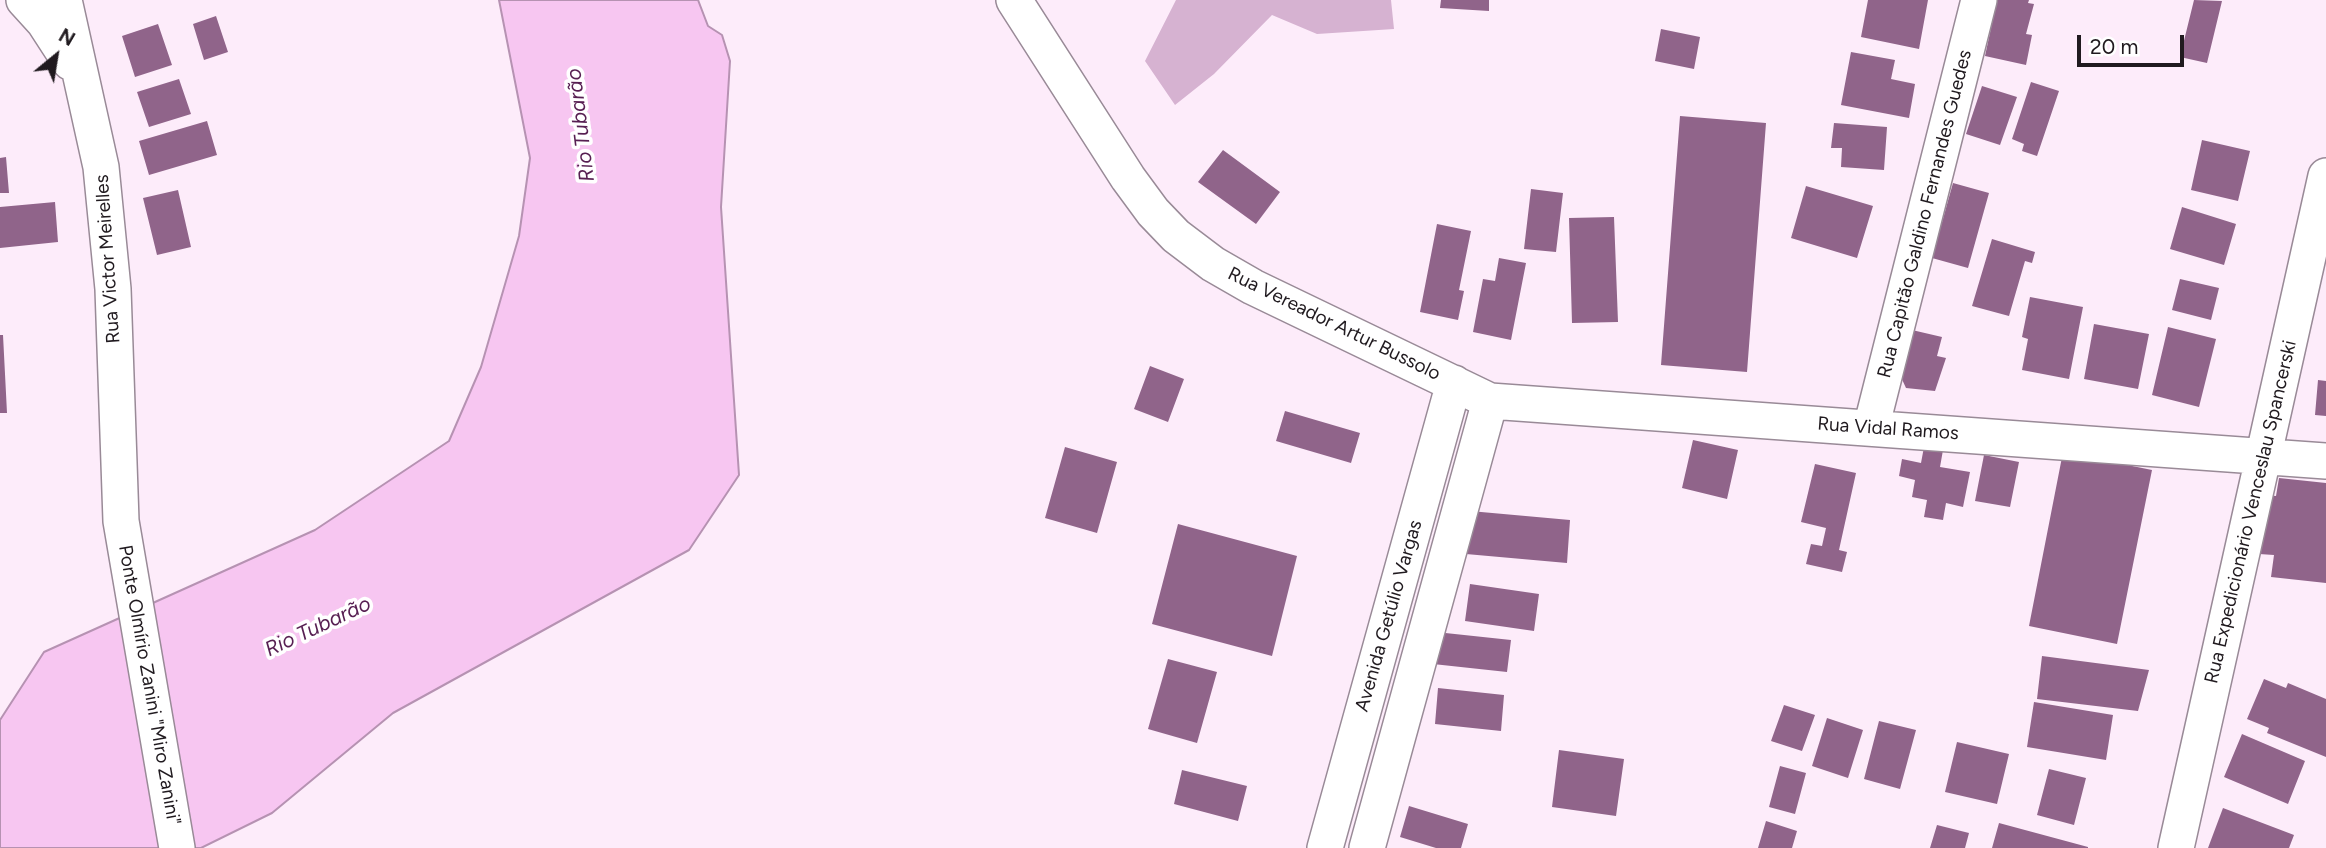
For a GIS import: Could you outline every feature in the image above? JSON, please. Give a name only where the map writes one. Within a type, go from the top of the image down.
[{"type":"street","points":[[24,0],[44,22],[85,85]]},
{"type":"street","name":"Rua Victor Meirelles","points":[[64,0],[85,85],[101,167],[109,233],[121,521]]},
{"type":"street","name":"Rua Vereador Artur Bussolo","points":[[1014,0],[1128,178],[1153,212],[1176,236],[1213,264],[1253,287],[1454,383]]},
{"type":"street","name":"Rua Capitão Galdino Fernandes Guedes","points":[[1871,428],[1979,0]]},
{"type":"street","name":"Rua Expedicionário Venceslau Spancerski","points":[[2176,848],[2326,176]]},
{"type":"street","name":"Rua Vidal Ramos","points":[[1454,383],[1490,401],[2326,461]]},
{"type":"street","name":"Avenida Getúlio Vargas","points":[[1325,848],[1454,383]]},
{"type":"street","name":"Avenida Getúlio Vargas","points":[[1367,848],[1490,401]]},
{"type":"street","name":"Ponte Olmírio Zanini \"Miro Zanini\"","points":[[121,521],[177,848]]},
{"type":"shaded area","points":[[1176,0],[1391,0],[1394,29],[1317,34],[1272,15],[1214,74],[1175,105],[1145,61]]},
{"type":"water","name":"Rio Tubarão","points":[[499,0],[698,0],[708,26],[722,35],[730,61],[721,207],[739,475],[689,550],[393,713],[272,813],[201,848],[0,848],[0,720],[44,652],[315,530],[449,441],[481,367],[519,236],[530,158]]},
{"type":"building","points":[[1441,0],[1489,0],[1489,11],[1440,8]]},
{"type":"building","points":[[1868,0],[1928,0],[1919,49],[1861,37]]},
{"type":"building","points":[[1997,0],[2029,0],[2028,3],[2034,4],[2026,34],[2032,35],[2026,65],[1985,56]]},
{"type":"building","points":[[2194,0],[2222,1],[2207,63],[2180,57]]},
{"type":"building","points":[[216,16],[228,52],[204,60],[193,24]]},
{"type":"building","points":[[158,24],[172,65],[135,77],[122,36]]},
{"type":"building","points":[[1661,29],[1700,37],[1694,69],[1655,61]]},
{"type":"building","points":[[1851,52],[1895,60],[1891,79],[1915,84],[1909,118],[1841,105]]},
{"type":"building","points":[[179,79],[191,114],[149,127],[137,92]]},
{"type":"building","points":[[2031,82],[2059,91],[2037,156],[2022,151],[2024,144],[2012,139]]},
{"type":"building","points":[[1982,86],[2017,97],[2000,145],[1966,134]]},
{"type":"building","points":[[1680,116],[1766,123],[1747,372],[1661,365]]},
{"type":"building","points":[[207,121],[217,155],[149,175],[139,141]]},
{"type":"building","points":[[1834,123],[1887,127],[1884,170],[1841,167],[1842,148],[1831,148]]},
{"type":"building","points":[[2202,140],[2250,151],[2238,201],[2191,190]]},
{"type":"building","points":[[1223,150],[1280,192],[1256,224],[1198,182]]},
{"type":"building","points":[[6,157],[9,193],[0,193],[0,158]]},
{"type":"building","points":[[1953,183],[1989,193],[1968,268],[1932,258]]},
{"type":"building","points":[[1806,186],[1873,206],[1857,258],[1791,238]]},
{"type":"building","points":[[1531,189],[1563,193],[1556,252],[1524,249]]},
{"type":"building","points":[[178,190],[191,247],[157,255],[143,198]]},
{"type":"building","points":[[55,202],[58,242],[0,248],[0,207]]},
{"type":"building","points":[[2182,207],[2236,224],[2224,265],[2170,249]]},
{"type":"building","points":[[1614,217],[1618,322],[1572,323],[1569,218]]},
{"type":"building","points":[[1437,224],[1471,231],[1459,290],[1464,291],[1458,320],[1420,312]]},
{"type":"building","points":[[1992,239],[2035,252],[2032,263],[2025,261],[2009,316],[1972,306]]},
{"type":"building","points":[[1499,258],[1526,263],[1511,340],[1473,332],[1483,279],[1495,281]]},
{"type":"building","points":[[2180,279],[2219,288],[2211,320],[2172,310]]},
{"type":"building","points":[[2030,297],[2083,307],[2069,379],[2022,370],[2028,339],[2022,337]]},
{"type":"building","points":[[2094,324],[2149,334],[2138,389],[2084,379]]},
{"type":"building","points":[[2168,327],[2216,339],[2199,407],[2152,395]]},
{"type":"building","points":[[1912,330],[1942,337],[1937,356],[1946,358],[1935,391],[1906,388],[1900,375]]},
{"type":"building","points":[[0,335],[3,335],[7,413],[0,413]]},
{"type":"building","points":[[1150,366],[1184,379],[1168,422],[1134,409]]},
{"type":"building","points":[[2318,380],[2326,381],[2326,416],[2315,415]]},
{"type":"building","points":[[1285,411],[1360,433],[1351,463],[1276,441]]},
{"type":"building","points":[[1693,440],[1738,450],[1727,499],[1682,488]]},
{"type":"building","points":[[1065,447],[1117,462],[1097,533],[1045,518]]},
{"type":"building","points":[[1924,447],[1943,450],[1940,467],[1970,472],[1963,507],[1946,503],[1943,520],[1924,517],[1927,500],[1912,497],[1915,480],[1899,476],[1902,459],[1921,463]]},
{"type":"building","points":[[2063,452],[2152,470],[2117,644],[2029,626]]},
{"type":"building","points":[[1984,455],[2019,462],[2010,507],[1975,501]]},
{"type":"building","points":[[1815,464],[1856,473],[1839,550],[1847,552],[1842,572],[1806,564],[1811,544],[1822,546],[1826,528],[1801,522]]},
{"type":"building","points":[[2279,478],[2326,483],[2326,583],[2271,577],[2274,555],[2259,554],[2266,495],[2276,496]]},
{"type":"building","points":[[1470,511],[1570,520],[1567,563],[1466,554]]},
{"type":"building","points":[[1178,524],[1297,556],[1272,656],[1152,624]]},
{"type":"building","points":[[1470,584],[1539,594],[1534,631],[1465,621]]},
{"type":"building","points":[[1436,632],[1511,640],[1507,672],[1433,664]]},
{"type":"building","points":[[2042,656],[2149,670],[2138,711],[2037,699]]},
{"type":"building","points":[[1168,659],[1217,672],[1197,743],[1148,729]]},
{"type":"building","points":[[2264,679],[2286,688],[2288,683],[2326,699],[2326,757],[2267,733],[2269,728],[2247,719]]},
{"type":"building","points":[[1438,688],[1504,695],[1501,731],[1435,724]]},
{"type":"building","points":[[2034,702],[2113,715],[2106,760],[2027,747]]},
{"type":"building","points":[[1784,705],[1815,715],[1802,751],[1771,741]]},
{"type":"building","points":[[1827,718],[1863,730],[1848,778],[1812,766]]},
{"type":"building","points":[[1879,721],[1916,730],[1900,789],[1864,779]]},
{"type":"building","points":[[2242,734],[2305,761],[2288,804],[2224,777]]},
{"type":"building","points":[[1957,742],[2009,754],[1997,804],[1945,792]]},
{"type":"building","points":[[1559,750],[1624,759],[1616,816],[1552,807]]},
{"type":"building","points":[[1780,766],[1806,773],[1795,814],[1769,807]]},
{"type":"building","points":[[2049,769],[2086,778],[2074,825],[2037,815]]},
{"type":"building","points":[[1182,770],[1247,786],[1238,821],[1174,804]]},
{"type":"building","points":[[1409,806],[1468,824],[1461,848],[1436,848],[1400,837]]},
{"type":"building","points":[[2223,808],[2294,835],[2289,848],[2208,848]]},
{"type":"building","points":[[1766,821],[1797,831],[1792,848],[1758,848]]},
{"type":"building","points":[[1999,823],[2088,847],[2088,848],[1992,848]]},
{"type":"building","points":[[1937,825],[1969,833],[1965,848],[1930,848]]}]
